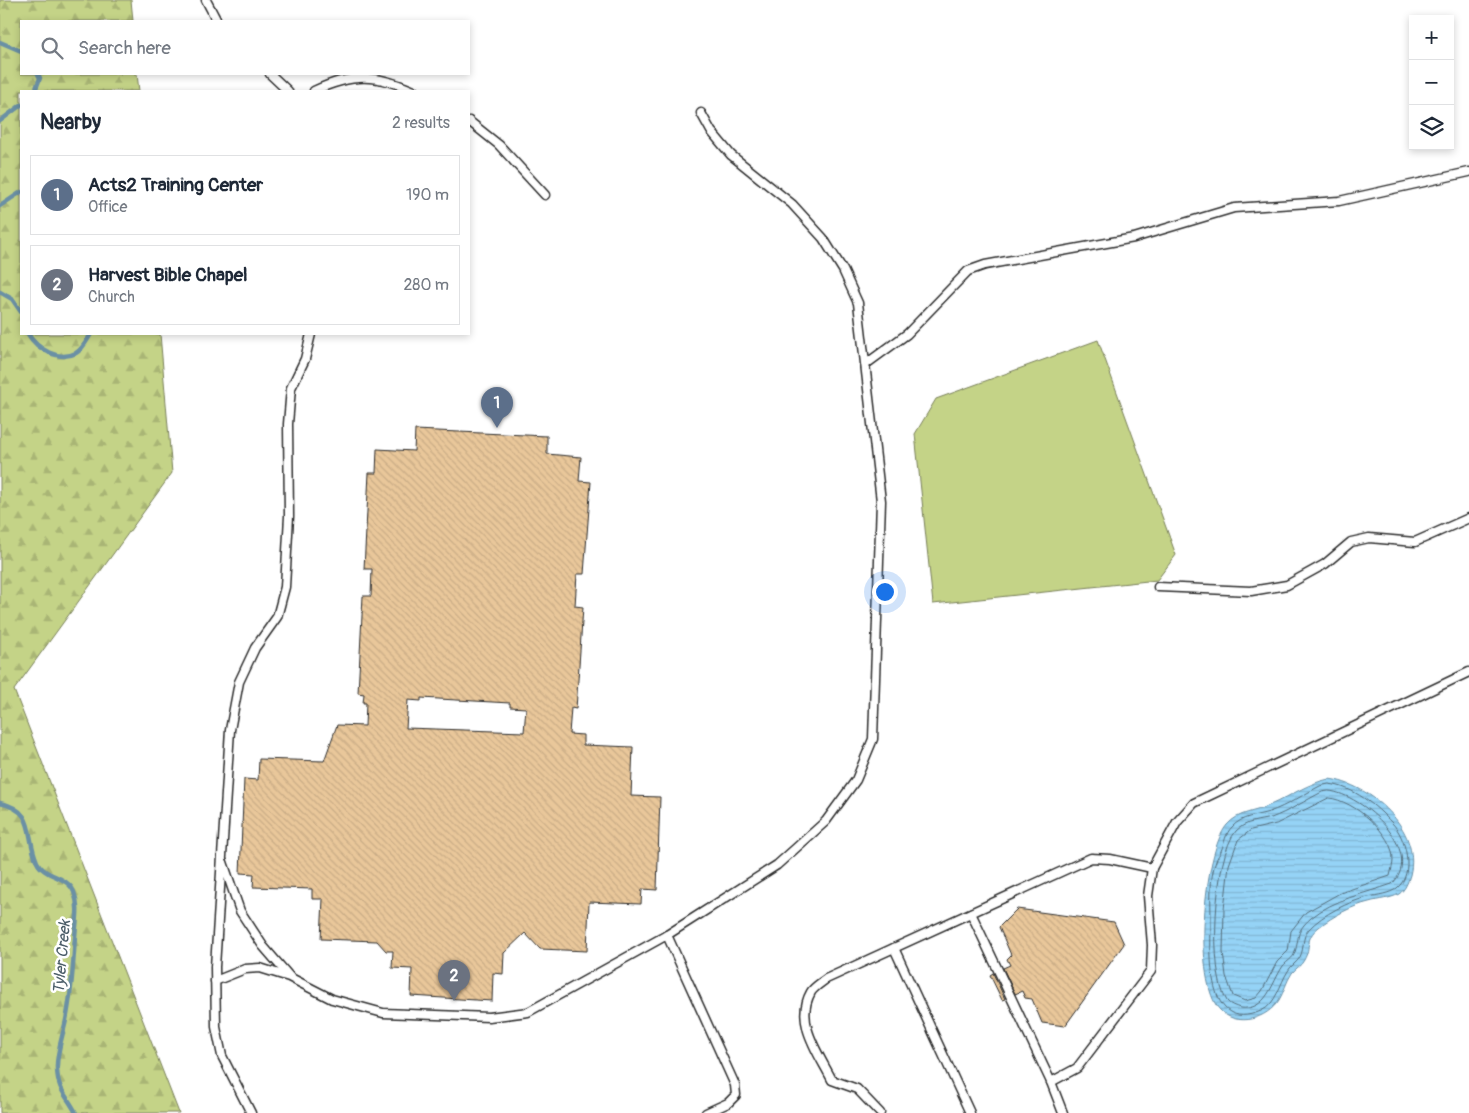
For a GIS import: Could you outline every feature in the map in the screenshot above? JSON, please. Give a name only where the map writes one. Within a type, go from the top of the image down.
[{"type":"lane","points":[[206,0],[216,20]]},
{"type":"lane","points":[[271,75],[287,90]]},
{"type":"lane","points":[[317,90],[352,77],[379,79],[411,90]]},
{"type":"lane","points":[[215,981],[245,969],[260,968],[289,977],[332,999],[383,1012],[489,1017],[528,1012],[667,935],[778,865],[826,821],[856,780],[873,739],[881,501],[858,303],[843,270],[823,238],[792,204],[731,155],[710,131],[701,113]]},
{"type":"lane","points":[[470,122],[499,145],[545,195]]},
{"type":"lane","points":[[866,364],[907,334],[968,272],[984,265],[1134,238],[1234,208],[1339,201],[1469,172]]},
{"type":"lane","points":[[251,1113],[222,1056],[216,1027],[215,981],[230,730],[238,682],[255,648],[276,618],[285,587],[289,516],[288,424],[291,388],[305,359],[311,335]]},
{"type":"lane","points":[[1158,586],[1251,591],[1287,585],[1325,564],[1351,542],[1369,538],[1415,542],[1469,518]]},
{"type":"lane","points":[[1051,1082],[1077,1068],[1151,971],[1152,945],[1148,896],[1152,868],[1177,822],[1194,803],[1469,672]]},
{"type":"lane","points":[[221,858],[240,911],[264,946],[289,977]]},
{"type":"lane","points":[[880,1113],[856,1089],[832,1080],[807,1030],[804,1011],[812,991],[826,979],[1091,858],[1110,859],[1152,868]]},
{"type":"lane","points":[[971,913],[1051,1082],[1063,1113]]},
{"type":"lane","points":[[667,935],[735,1085],[736,1095],[728,1103],[706,1113]]},
{"type":"lane","points":[[894,948],[970,1113]]},
{"type":"green space","points":[[0,0],[131,0],[133,20],[20,20],[20,75],[137,75],[139,90],[20,90],[20,335],[160,335],[172,473],[14,690],[179,1113],[0,1113]]},
{"type":"green space","points":[[1098,340],[1176,555],[1157,580],[933,604],[915,434],[936,399]]},
{"type":"water","points":[[1329,779],[1345,783],[1376,799],[1400,826],[1408,841],[1412,858],[1407,883],[1399,894],[1356,906],[1336,915],[1314,931],[1303,962],[1292,973],[1274,1007],[1260,1016],[1251,1019],[1235,1019],[1227,1016],[1220,1010],[1212,995],[1206,974],[1204,947],[1207,889],[1212,862],[1219,840],[1227,825],[1237,817],[1264,808],[1306,787]]},
{"type":"building","points":[[415,430],[547,436],[547,454],[581,457],[579,481],[591,482],[584,574],[577,574],[575,606],[583,607],[576,709],[571,708],[569,734],[583,735],[583,745],[633,747],[631,796],[660,797],[657,890],[642,889],[641,904],[589,902],[587,951],[540,949],[525,933],[504,953],[503,974],[493,973],[492,1001],[411,996],[412,969],[392,968],[393,951],[386,951],[377,941],[321,939],[323,899],[312,899],[312,889],[253,887],[254,874],[240,873],[244,779],[258,780],[259,759],[324,761],[337,725],[365,726],[366,703],[363,703],[364,694],[358,693],[363,596],[371,596],[372,569],[364,569],[369,473],[376,473],[377,449],[414,451]],"holes":[[[421,698],[510,703],[510,707],[526,708],[524,732],[406,728],[408,700],[421,701]]]},
{"type":"building","points":[[1017,909],[1114,922],[1124,944],[1065,1026],[1042,1023],[1032,999],[1025,998],[1022,991],[1015,994],[1003,968],[1010,965],[1007,959],[1011,955],[999,927]]},
{"type":"building","points":[[993,973],[1005,999],[1002,1000],[990,975]]},
{"type":"waterway","name":"Tyler Creek","points":[[0,42],[20,51]]},
{"type":"waterway","name":"Tyler Creek","points":[[35,90],[40,78],[38,75]]},
{"type":"waterway","name":"Tyler Creek","points":[[0,121],[20,106]]},
{"type":"waterway","name":"Tyler Creek","points":[[0,206],[20,193]]},
{"type":"waterway","name":"Tyler Creek","points":[[0,292],[12,299],[20,311]]},
{"type":"waterway","name":"Tyler Creek","points":[[29,335],[43,349],[63,356],[76,353],[90,335]]},
{"type":"waterway","name":"Tyler Creek","points":[[0,803],[12,807],[25,818],[33,852],[40,867],[67,883],[76,898],[77,914],[71,989],[57,1063],[59,1083],[76,1113]]},
{"type":"place","name":"Acts2 Training Center","points":[[497,428]]},
{"type":"place","name":"Harvest Bible Chapel","points":[[454,1001]]}]
